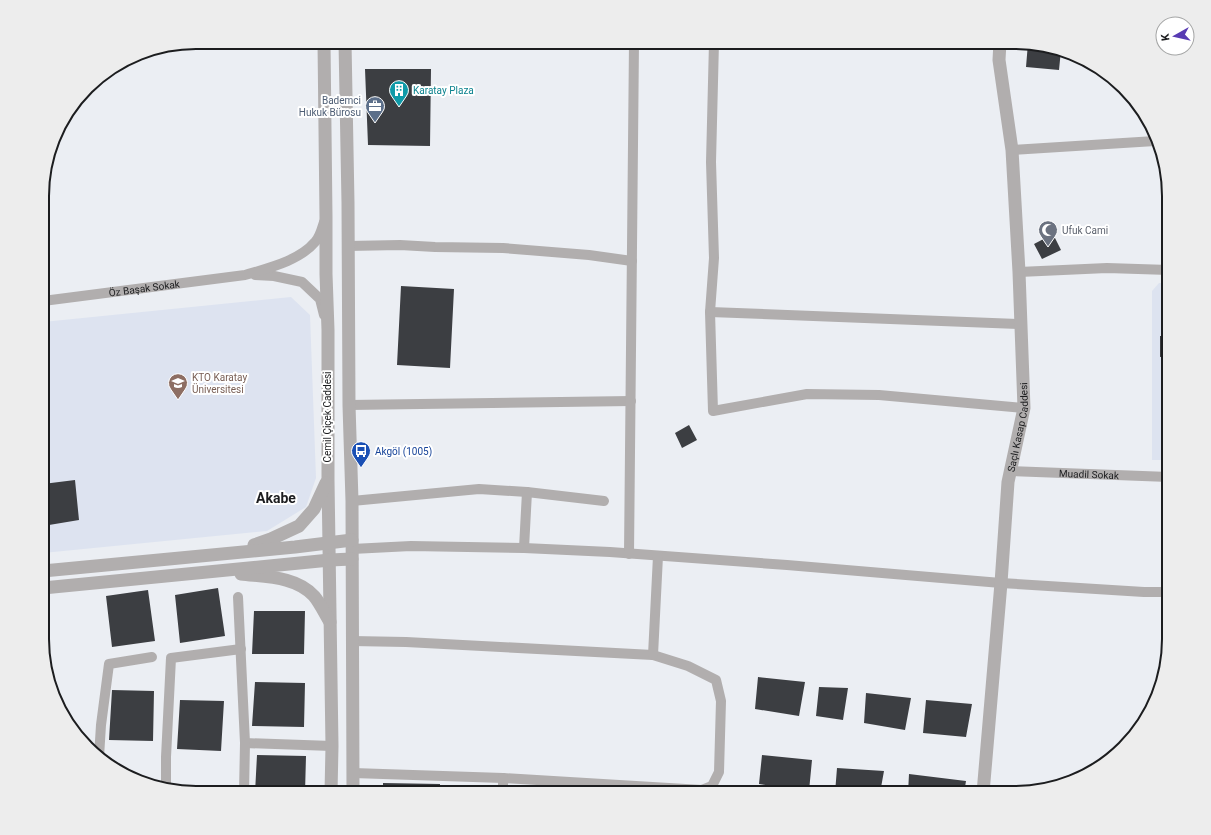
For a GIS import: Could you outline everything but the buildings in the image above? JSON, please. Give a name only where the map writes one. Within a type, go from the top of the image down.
[{"type":"street","name":"Cemil Çiçek Caddesi","points":[[324,49],[326,274],[328,330],[328,543],[330,560],[332,746],[331,786]]},
{"type":"street","points":[[344,49],[349,405],[352,501],[353,786]]},
{"type":"street","points":[[629,554],[634,49]]},
{"type":"street","points":[[714,49],[711,162],[714,258],[710,312],[713,411],[808,394],[879,395],[1024,408]]},
{"type":"street","name":"Saçlı Kasap Caddesi","points":[[994,49],[999,60]]},
{"type":"street","name":"Saçlı Kasap Caddesi","points":[[984,786],[1008,482],[1024,408],[1012,150],[999,60],[1000,49]]},
{"type":"street","points":[[1012,150],[1151,141]]},
{"type":"street","points":[[245,275],[271,268],[297,257],[316,242],[326,217]]},
{"type":"street","points":[[348,246],[400,245],[503,248],[589,255],[632,261]]},
{"type":"street","points":[[1018,272],[1107,268],[1162,270]]},
{"type":"street","points":[[245,275],[274,276],[302,282],[320,299],[328,330]]},
{"type":"street","name":"Öz Başak Sokak","points":[[49,300],[245,275]]},
{"type":"street","points":[[710,312],[1021,324]]},
{"type":"street","points":[[349,405],[631,401]]},
{"type":"street","name":"Muadil Sokak","points":[[1010,471],[1162,477]]},
{"type":"street","points":[[229,553],[271,540],[299,526],[314,509],[328,480]]},
{"type":"street","points":[[352,501],[479,490],[527,492],[604,501]]},
{"type":"street","points":[[524,548],[527,492]]},
{"type":"street","points":[[49,570],[328,543],[352,549],[411,546],[524,548],[629,554],[1001,583],[1162,592]]},
{"type":"street","points":[[49,587],[330,560],[352,549]]},
{"type":"street","points":[[653,656],[658,556]]},
{"type":"street","points":[[218,571],[285,580],[300,586],[313,596],[330,622]]},
{"type":"street","points":[[238,597],[244,743],[244,786]]},
{"type":"street","points":[[352,641],[406,642],[653,656],[688,666],[716,680],[721,701],[719,772],[712,786]]},
{"type":"street","points":[[166,783],[171,658],[241,649]]},
{"type":"street","points":[[100,749],[101,725],[109,664],[152,657]]},
{"type":"street","points":[[244,743],[332,746]]},
{"type":"street","points":[[353,773],[503,778],[636,786]]},
{"type":"street","points":[[503,778],[503,786]]},
{"type":"shaded area","points":[[1159,283],[1162,283],[1162,460],[1152,460],[1152,291]]},
{"type":"shaded area","name":"KTO Karatay Üniversitesi","points":[[291,297],[310,315],[316,478],[306,507],[267,531],[49,552],[49,321]]},
{"type":"place","name":"Karatay Plaza","points":[[399,107]]},
{"type":"place","name":"Bademci Hukuk Bürosu","points":[[375,123]]},
{"type":"place","name":"Ufuk Cami","points":[[1048,247]]},
{"type":"place","name":"KTO Karatay Üniversitesi","points":[[178,400]]},
{"type":"place","name":"Akgöl (1005)","points":[[361,468]]},
{"type":"district","name":"Akabe","points":[[276,498]]}]
